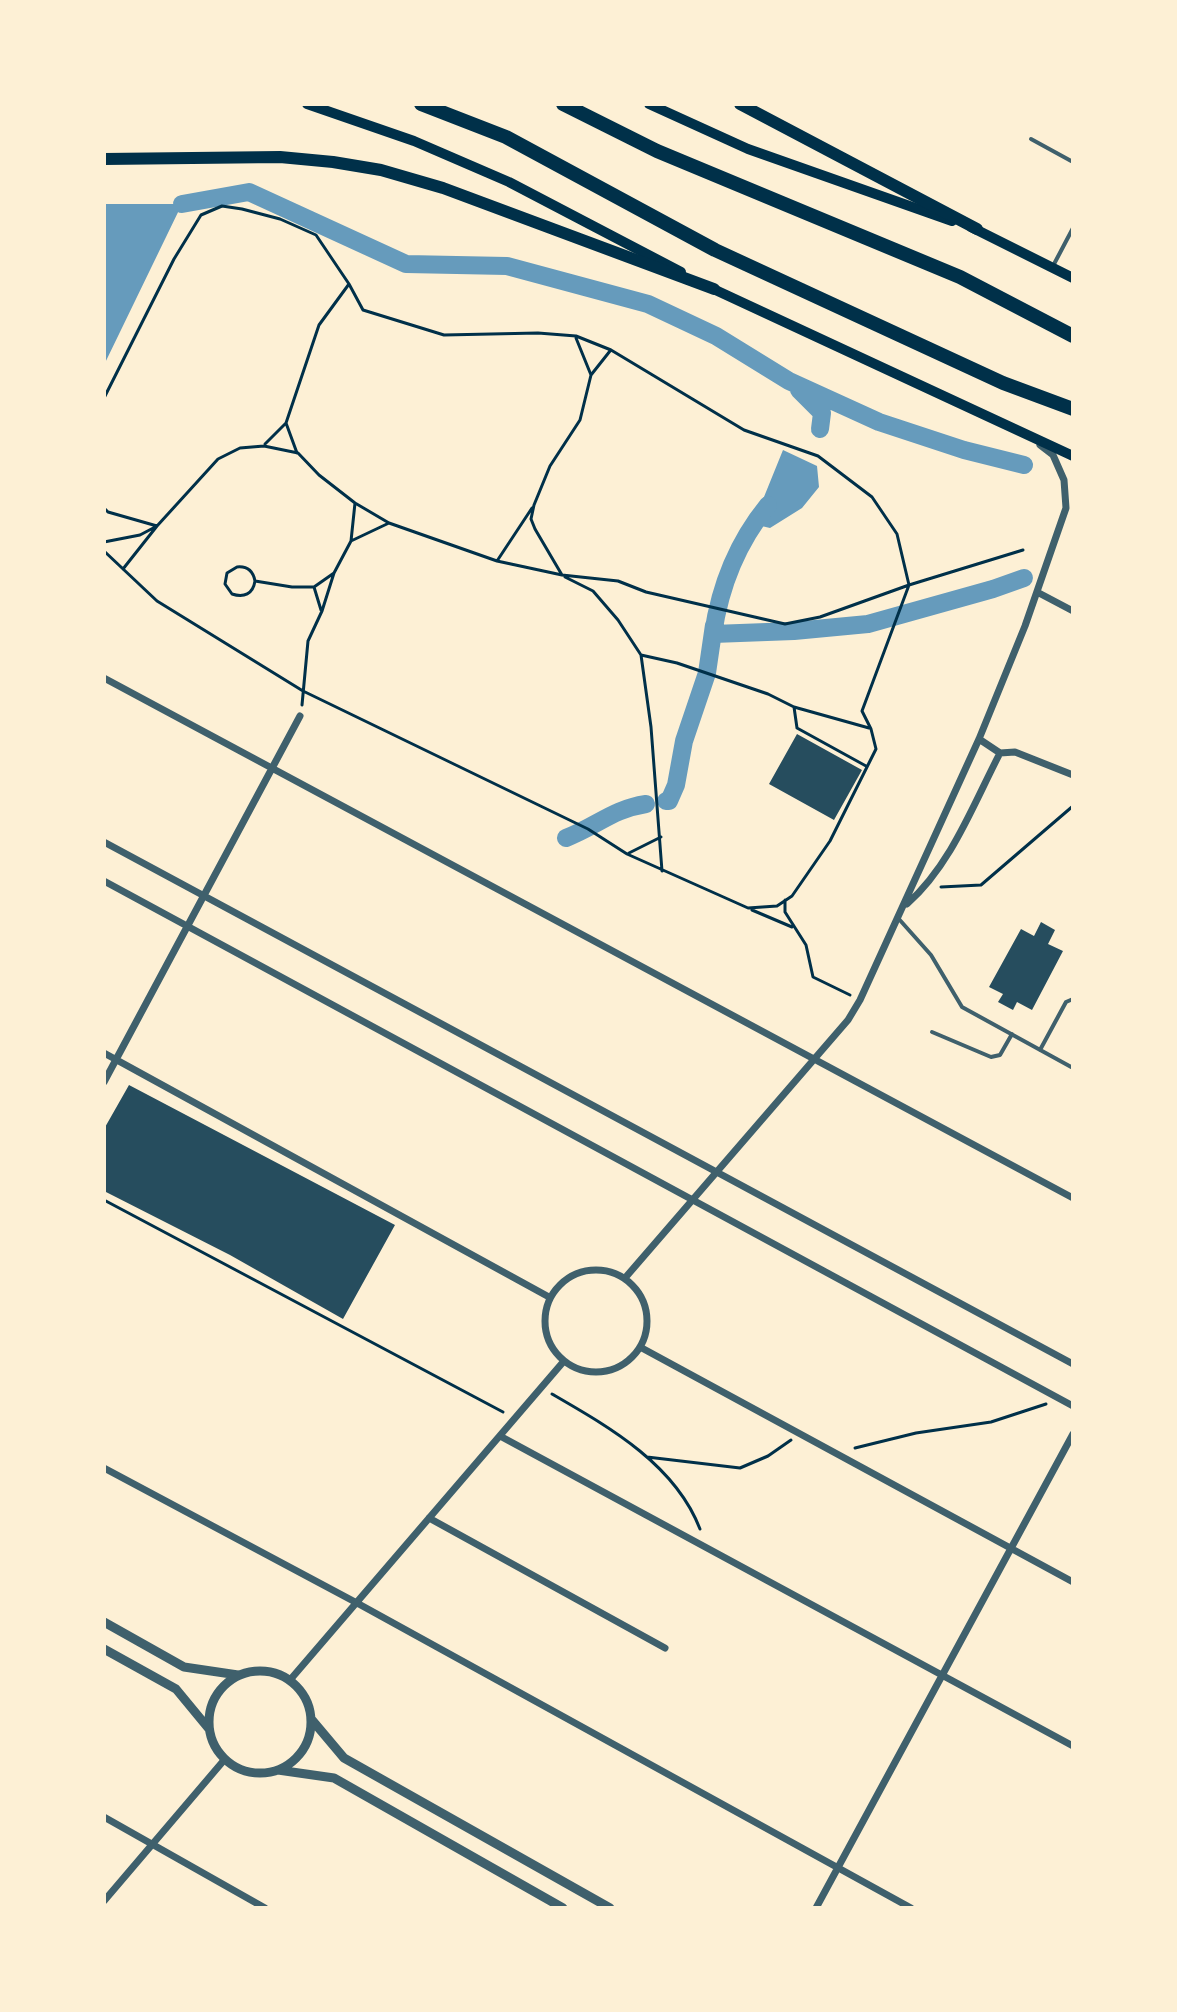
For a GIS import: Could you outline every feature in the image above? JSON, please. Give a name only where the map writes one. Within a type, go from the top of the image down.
[{"type":"highway","points":[[421,104],[506,137],[715,250],[1003,383],[1073,409]]},
{"type":"highway","points":[[563,104],[657,151],[960,277],[1073,336]]},
{"type":"highway","points":[[740,104],[977,229]]},
{"type":"highway","points":[[104,159],[280,157],[381,170],[443,188],[714,289]]},
{"type":"main road","points":[[307,104],[414,141],[509,182],[714,289],[1073,456]]},
{"type":"main road","points":[[649,104],[748,149],[977,229],[1073,278]]},
{"type":"street","points":[[625,1278],[848,1020],[860,1000],[979,739],[1037,592],[1066,508],[1064,480],[1053,455],[1022,431]]},
{"type":"street","points":[[1037,592],[1073,611]]},
{"type":"street","points":[[104,678],[1073,1198]]},
{"type":"street","points":[[104,1082],[300,716]]},
{"type":"street","points":[[979,739],[1000,753],[1015,752],[1073,775]]},
{"type":"street","points":[[903,908],[929,884],[1000,753]]},
{"type":"street","points":[[104,842],[1073,1364]]},
{"type":"street","points":[[104,881],[1073,1406]]},
{"type":"street","points":[[104,1053],[549,1297]]},
{"type":"street","points":[[583,1270],[605,1270],[625,1278],[639,1292],[646,1310],[647,1329],[640,1347],[631,1358],[606,1371],[577,1368],[564,1361],[552,1348],[546,1332],[545,1314],[549,1297],[563,1280],[583,1270]]},
{"type":"street","points":[[640,1347],[1073,1582]]},
{"type":"street","points":[[290,1680],[564,1361]]},
{"type":"street","points":[[816,1908],[1073,1434]]},
{"type":"street","points":[[500,1436],[1073,1746]]},
{"type":"street","points":[[104,1468],[357,1603],[911,1908]]},
{"type":"street","points":[[429,1518],[665,1648]]},
{"type":"street","points":[[104,1622],[184,1667],[238,1675],[265,1670],[290,1680],[309,1704],[312,1720],[310,1736],[292,1762],[278,1770]]},
{"type":"street","points":[[104,1649],[176,1689],[209,1729],[217,1750],[225,1759],[250,1772],[278,1770],[334,1778],[563,1908]]},
{"type":"street","points":[[209,1729],[209,1713],[214,1697],[224,1684],[238,1675]]},
{"type":"street","points":[[312,1720],[344,1758],[610,1908]]},
{"type":"street","points":[[104,1901],[225,1759]]},
{"type":"street","points":[[104,1817],[265,1908]]},
{"type":"lane","points":[[1031,139],[1073,162]]},
{"type":"lane","points":[[1052,268],[1071,237],[1073,228]]},
{"type":"lane","points":[[898,918],[931,955],[962,1007],[1073,1068]]},
{"type":"lane","points":[[1040,1050],[1066,1002],[1073,999]]},
{"type":"lane","points":[[932,1032],[991,1057],[1000,1055],[1012,1034]]},
{"type":"path","points":[[104,398],[174,259],[201,215],[222,206],[280,219],[316,235],[363,310],[444,335],[538,333],[576,336],[611,350],[744,430],[818,456],[872,497],[897,534],[909,585],[862,711],[876,749],[830,841],[792,896],[777,906],[748,908]]},
{"type":"path","points":[[264,446],[286,423],[319,325],[349,284]]},
{"type":"path","points":[[576,336],[591,375]]},
{"type":"path","points":[[611,350],[591,375],[580,420],[550,466],[531,519],[562,575],[593,591],[618,620],[641,655],[662,871]]},
{"type":"path","points":[[286,423],[298,453],[319,475],[355,503],[389,523],[497,561],[562,575],[618,581],[646,592],[785,624],[820,617],[909,585],[1023,550]]},
{"type":"path","points":[[123,569],[218,459],[240,448],[264,446],[298,453]]},
{"type":"path","points":[[303,691],[308,641],[334,573],[351,541],[355,503]]},
{"type":"path","points":[[497,561],[534,505]]},
{"type":"path","points":[[104,508],[108,512],[157,526]]},
{"type":"path","points":[[351,541],[389,523]]},
{"type":"path","points":[[104,542],[140,535],[157,526]]},
{"type":"path","points":[[104,551],[157,601],[303,691],[588,829],[627,854],[662,871],[792,927]]},
{"type":"path","points":[[242,566],[253,574],[255,581],[250,592],[238,596],[227,588],[225,579],[231,569],[242,566]]},
{"type":"path","points":[[255,581],[314,587],[334,573]]},
{"type":"path","points":[[314,587],[322,611]]},
{"type":"path","points":[[641,655],[707,673],[768,694],[794,707],[871,729]]},
{"type":"path","points":[[794,707],[797,728],[867,767]]},
{"type":"path","points":[[929,884],[935,887],[981,885],[1073,806]]},
{"type":"path","points":[[627,854],[661,837]]},
{"type":"path","points":[[792,896],[784,901],[785,912],[806,945],[813,977],[860,1000]]},
{"type":"path","points":[[104,1200],[515,1419]]},
{"type":"path","points":[[542,1388],[590,1415],[647,1457],[692,1507],[707,1547]]},
{"type":"path","points":[[836,1453],[916,1433],[991,1422],[1061,1399]]},
{"type":"path","points":[[647,1457],[740,1468],[768,1456],[800,1434]]},
{"type":"water","points":[[104,204],[182,204],[104,365]]},
{"type":"water","points":[[783,450],[817,466],[819,487],[802,508],[770,528],[753,524]]},
{"type":"building","points":[[797,734],[862,770],[834,820],[769,784]]},
{"type":"building","points":[[1041,922],[1055,930],[1048,944],[1063,951],[1032,1010],[1017,1002],[1013,1010],[998,1002],[1003,994],[989,987],[1021,929],[1034,936]]},
{"type":"building","points":[[129,1085],[395,1225],[343,1319],[230,1255],[104,1191],[104,1129]]},
{"type":"waterway","points":[[182,204],[249,192],[406,264],[507,266],[648,304],[716,336],[789,381],[879,422],[964,450],[1024,465]]},
{"type":"waterway","points":[[799,390],[822,413],[820,429]]},
{"type":"waterway","points":[[768,505],[747,534],[732,566],[720,599],[713,634],[868,624],[1024,578]]},
{"type":"waterway","points":[[666,801],[669,801],[676,785],[684,741],[707,673],[714,625]]},
{"type":"waterway","points":[[566,838],[614,814],[646,804]]}]
